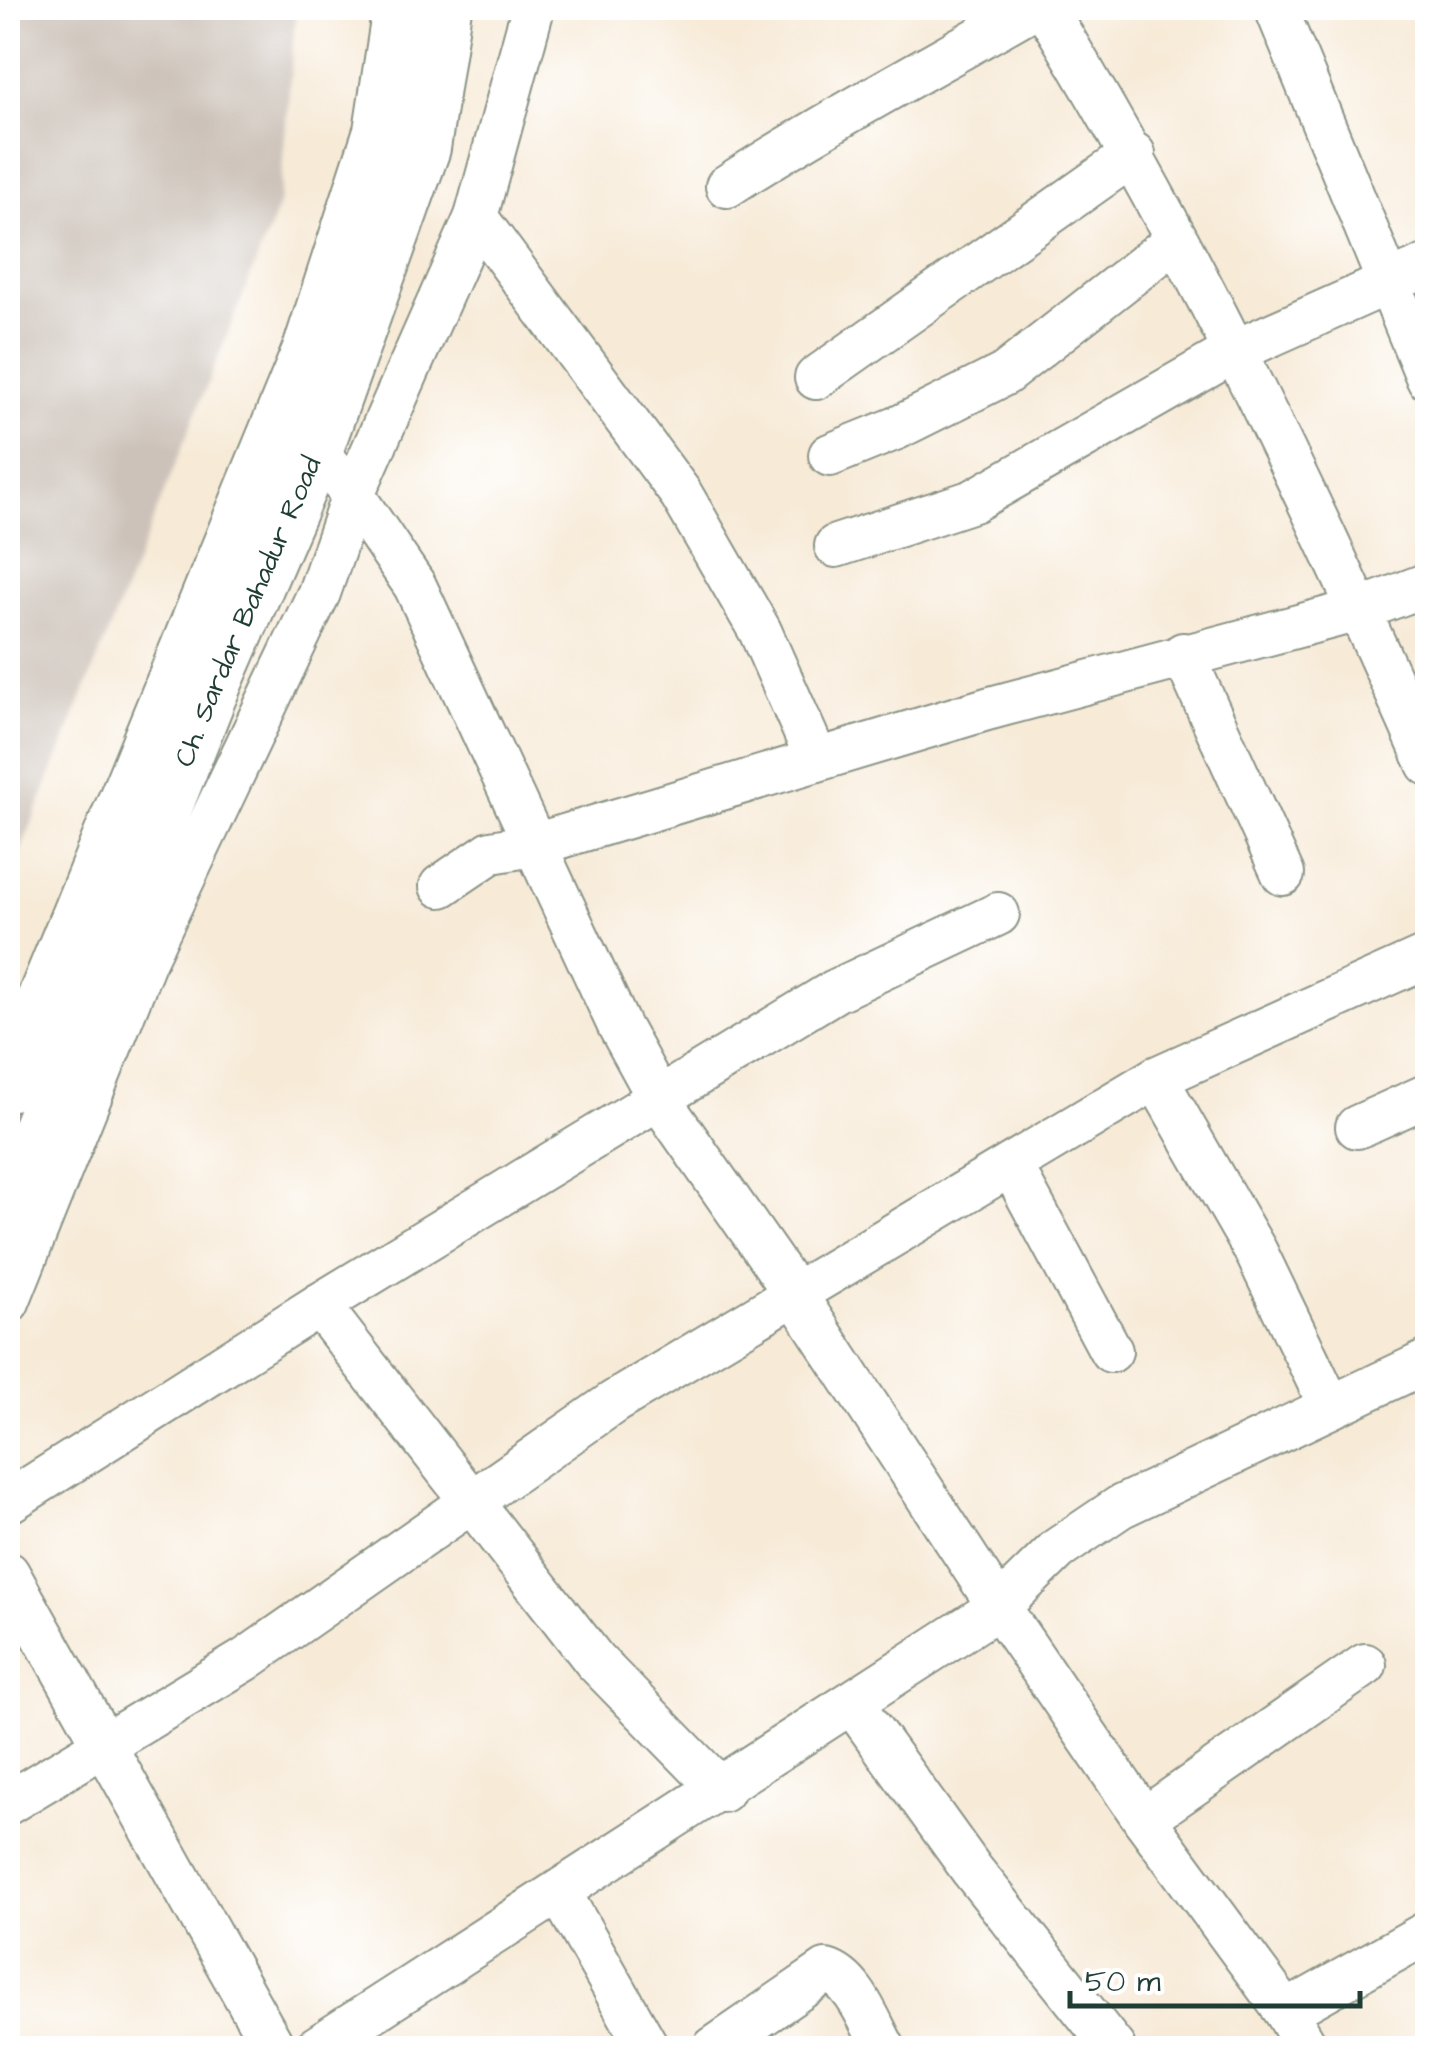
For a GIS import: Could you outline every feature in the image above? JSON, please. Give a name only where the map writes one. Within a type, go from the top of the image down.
[{"type":"main road","name":"Ch. Sardar Bahadur Road","points":[[8,1085],[310,347],[380,131],[399,8]]},
{"type":"main road","name":"Ch. Sardar Bahadur Road","points":[[8,1205],[210,696],[316,451],[424,148],[446,8]]},
{"type":"street","points":[[8,1302],[145,960],[319,593],[353,495],[476,217],[533,8]]},
{"type":"street","points":[[727,186],[829,120],[911,79],[1032,8]]},
{"type":"street","points":[[1046,8],[1134,154],[1362,609],[1428,764]]},
{"type":"street","points":[[1276,8],[1428,379]]},
{"type":"street","points":[[816,378],[1134,154]]},
{"type":"street","points":[[476,217],[681,494],[760,631],[818,760]]},
{"type":"street","points":[[830,455],[898,428],[1005,374],[1176,240]]},
{"type":"street","points":[[836,546],[973,501],[1233,352],[1428,265]]},
{"type":"street","points":[[316,451],[353,495],[415,586],[618,1026],[659,1098],[795,1294],[999,1608],[1297,2030],[1428,1932]]},
{"type":"street","points":[[441,886],[492,852],[534,845],[1183,654],[1362,609],[1428,584]]},
{"type":"street","points":[[1183,654],[1283,874]]},
{"type":"street","points":[[8,1502],[319,1306],[835,991],[998,914]]},
{"type":"street","points":[[8,1803],[245,1660],[614,1402],[1010,1165],[1156,1078],[1428,956]]},
{"type":"street","points":[[1156,1078],[1256,1252],[1330,1404]]},
{"type":"street","points":[[1357,1126],[1428,1095]]},
{"type":"street","points":[[1010,1165],[1111,1351]]},
{"type":"street","points":[[319,1306],[595,1661],[722,1791]]},
{"type":"street","points":[[316,2048],[722,1791],[999,1608],[1058,1549],[1120,1507],[1330,1404],[1428,1362]]},
{"type":"street","points":[[8,1573],[274,2048]]},
{"type":"street","points":[[1144,1818],[1366,1666]]},
{"type":"street","points":[[852,1703],[972,1870],[1114,2048]]},
{"type":"street","points":[[560,1893],[648,2048]]},
{"type":"street","points":[[714,2048],[826,1972],[838,1974],[849,1987],[884,2048]]},
{"type":"shaded area","points":[[8,8],[296,8],[279,205],[8,883]]}]
